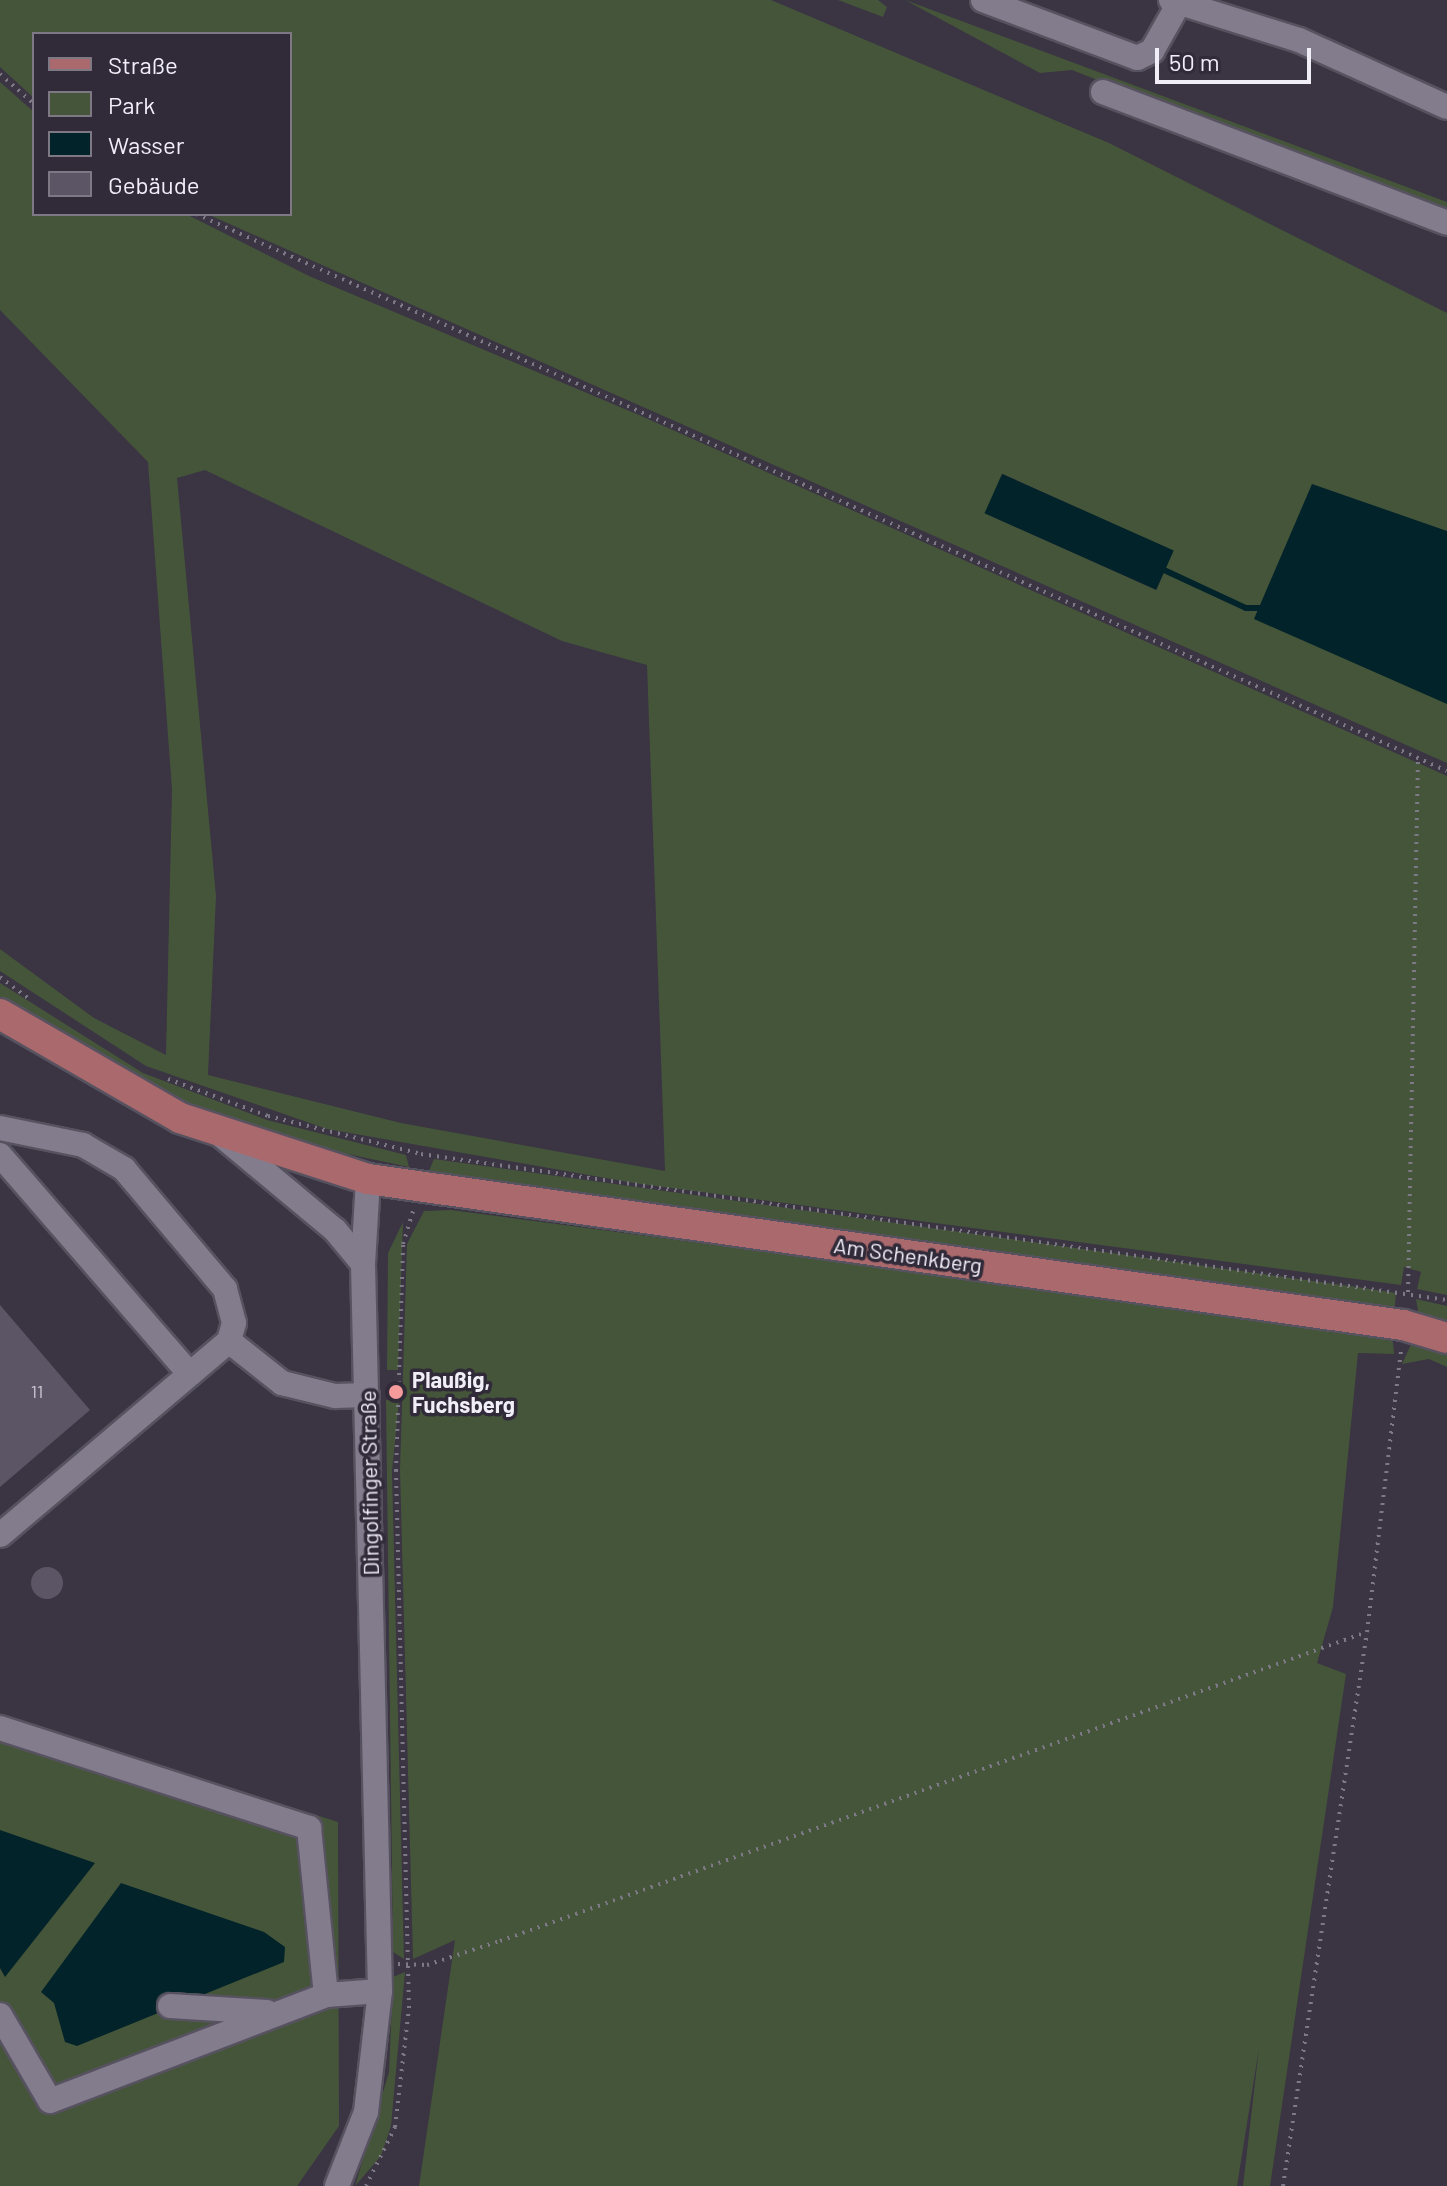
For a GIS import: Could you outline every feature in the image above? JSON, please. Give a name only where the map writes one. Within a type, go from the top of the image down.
[{"type":"main road","points":[[0,1014],[130,1095],[222,1136],[368,1179]]},
{"type":"main road","name":"Am Schenkberg","points":[[368,1179],[1403,1325],[1447,1338]]},
{"type":"street","points":[[983,0],[1137,58],[1152,51],[1175,2],[1225,10],[1447,107]]},
{"type":"street","points":[[1103,92],[1447,223]]},
{"type":"street","points":[[0,1128],[83,1145],[124,1169],[225,1289],[234,1304],[229,1341],[0,1535]]},
{"type":"street","points":[[222,1136],[335,1230],[363,1264]]},
{"type":"street","points":[[0,1155],[190,1374]]},
{"type":"street","name":"Dingolfinger Straße","points":[[337,2186],[366,2112],[380,1991],[363,1264],[368,1179]]},
{"type":"street","points":[[229,1341],[282,1383],[335,1396],[367,1395]]},
{"type":"street","points":[[0,1728],[309,1828],[326,1995]]},
{"type":"street","points":[[0,2015],[50,2101],[273,2012],[326,1995],[380,1991]]},
{"type":"street","points":[[170,2006],[273,2012]]},
{"type":"path","points":[[0,74],[32,102]]},
{"type":"path","points":[[200,216],[1447,771]]},
{"type":"path","points":[[1283,2186],[1367,1632],[1408,1292],[1418,758]]},
{"type":"path","points":[[0,977],[38,1005]]},
{"type":"path","points":[[158,1075],[268,1116],[421,1154],[1408,1292],[1447,1300]]},
{"type":"path","points":[[366,2186],[386,2157],[401,2102],[409,1964],[396,1471],[403,1244],[421,1154]]},
{"type":"path","points":[[380,1964],[409,1964],[500,1941],[1367,1632]]},
{"type":"green space","points":[[0,0],[771,0],[1109,143],[1447,313],[1447,763],[212,216],[292,216],[292,32],[32,32],[32,96],[0,67]],"holes":[[[1003,474],[1173,551],[1156,590],[985,513]]]},
{"type":"green space","points":[[838,0],[878,0],[887,7],[883,17]]},
{"type":"green space","points":[[905,0],[1447,202],[1447,219],[1072,70],[1040,73]]},
{"type":"green space","points":[[0,82],[32,110],[32,216],[190,216],[309,276],[639,415],[1447,776],[1447,1295],[1417,1289],[1421,1272],[1404,1267],[1401,1285],[634,1183],[327,1129],[146,1066],[0,971],[0,949],[94,1018],[166,1055],[172,790],[148,462],[0,310]],"holes":[[[205,470],[562,641],[647,665],[665,1171],[401,1123],[208,1075],[216,896],[177,478]]]},
{"type":"green space","points":[[0,983],[143,1073],[267,1120],[406,1155],[409,1167],[324,1149],[177,1102],[24,1015],[0,997]]},
{"type":"green space","points":[[434,1159],[1357,1287],[1396,1293],[1395,1305],[1389,1311],[630,1203],[429,1171]]},
{"type":"green space","points":[[451,1210],[1386,1334],[1393,1342],[1394,1354],[1358,1353],[1333,1607],[1317,1663],[1346,1674],[1270,2186],[1243,2186],[1259,2048],[1237,2186],[419,2186],[455,1940],[413,1959],[400,1470],[407,1244],[424,1211]]},
{"type":"green space","points":[[403,1222],[398,1370],[387,1370],[388,1253]]},
{"type":"green space","points":[[1416,1299],[1447,1306],[1447,1323],[1419,1317]]},
{"type":"green space","points":[[1413,1340],[1447,1349],[1447,1367],[1429,1359],[1402,1364]]},
{"type":"green space","points":[[386,1400],[399,1400],[392,1472],[404,1959],[393,1952]]},
{"type":"green space","points":[[0,1714],[338,1822],[339,2126],[297,2186],[0,2186]]},
{"type":"green space","points":[[405,1972],[391,2126],[381,2156],[355,2186],[389,2072],[393,1977]]},
{"type":"water","points":[[1002,474],[1174,550],[1156,590],[985,513]]},
{"type":"water","points":[[1312,484],[1447,531],[1447,704],[1254,619]]},
{"type":"water","points":[[0,1830],[95,1863],[5,1977],[0,1968]]},
{"type":"water","points":[[121,1883],[264,1932],[285,1947],[284,1962],[77,2046],[65,2042],[54,2003],[41,1992]]},
{"type":"building","points":[[0,1305],[90,1410],[0,1487]]},
{"type":"building","points":[[47,1567],[58,1572],[63,1583],[58,1594],[47,1599],[36,1594],[31,1583],[36,1572]]},
{"type":"waterway","points":[[1164,570],[1246,608],[1264,608]]},
{"type":"place","name":"Plaußig, Fuchsberg","points":[[396,1392]]}]
